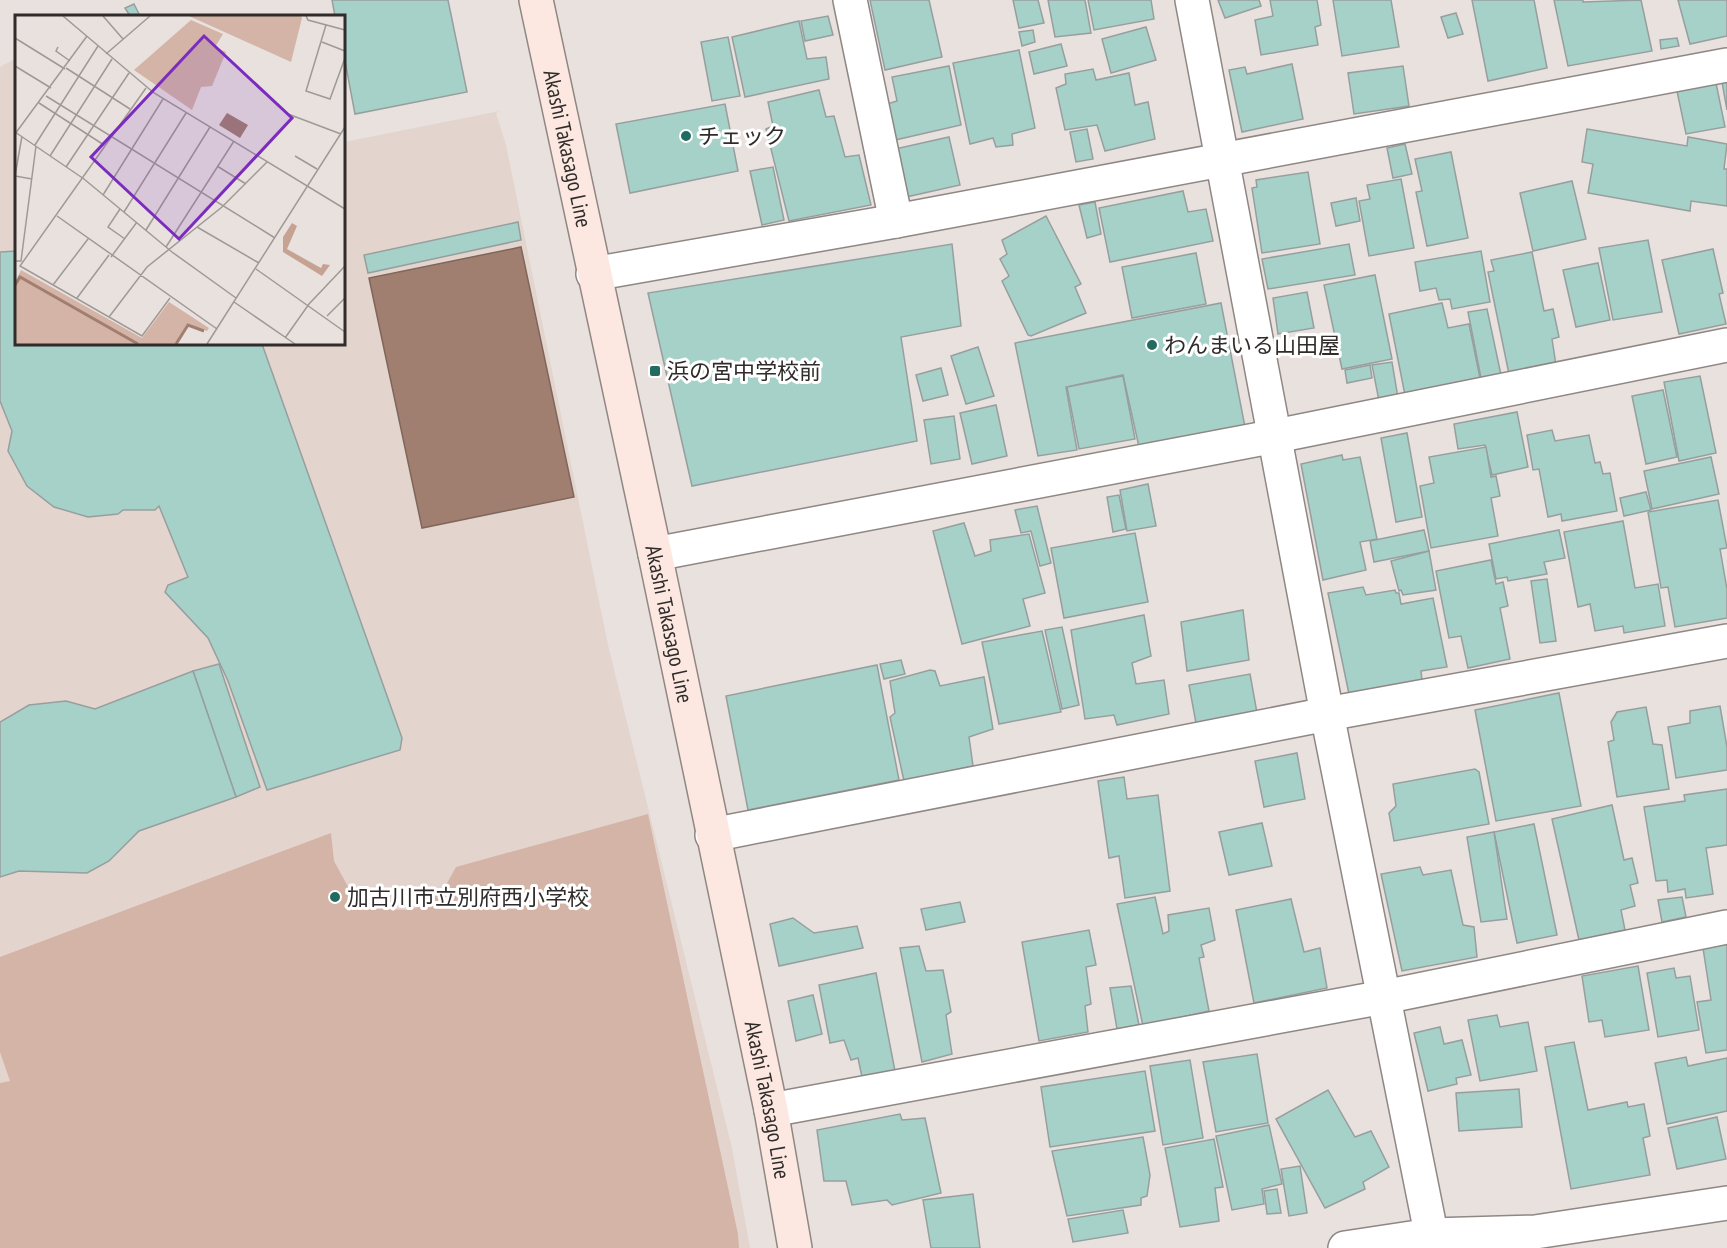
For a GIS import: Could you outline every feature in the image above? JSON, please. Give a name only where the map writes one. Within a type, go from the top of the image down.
[{"type":"main road","name":"Akashi Takasago Line","points":[[536,0],[771,1110],[795,1248]]},
{"type":"street","points":[[850,0],[896,221]]},
{"type":"street","points":[[1192,0],[1327,714],[1432,1242]]},
{"type":"street","points":[[593,274],[896,221],[1727,65]]},
{"type":"street","points":[[655,554],[1276,436],[1727,345]]},
{"type":"street","points":[[712,835],[1327,714],[1727,640]]},
{"type":"street","points":[[771,1110],[1384,997],[1727,927]]},
{"type":"street","points":[[1345,1248],[1432,1242],[1536,1240],[1727,1203]]},
{"type":"shaded area","name":"加古川市立別府西小学校","points":[[15,59],[15,345],[345,345],[345,142],[500,111],[496,113],[506,145],[608,645],[732,1148],[750,1248],[0,1248],[0,67]]},
{"type":"shaded area","points":[[521,247],[574,497],[422,528],[369,278]]},
{"type":"shaded area","points":[[648,814],[738,1234],[739,1248],[0,1248],[0,1083],[10,1081],[0,1052],[0,957],[331,833],[334,861],[352,894],[361,889],[379,890],[385,909],[408,910],[422,906],[446,885],[456,867]]},
{"type":"building","points":[[332,0],[448,0],[467,92],[355,114],[345,61],[345,15],[335,15]]},
{"type":"building","points":[[870,0],[929,0],[942,57],[885,70]]},
{"type":"building","points":[[1013,0],[1038,0],[1044,23],[1019,28]]},
{"type":"building","points":[[1048,0],[1085,0],[1091,33],[1055,37]]},
{"type":"building","points":[[1088,0],[1151,0],[1154,19],[1094,30]]},
{"type":"building","points":[[1218,0],[1259,0],[1261,6],[1225,18]]},
{"type":"building","points":[[1270,0],[1317,0],[1321,25],[1315,27],[1318,45],[1261,55],[1255,20],[1273,16]]},
{"type":"building","points":[[1333,0],[1391,0],[1399,47],[1342,56]]},
{"type":"building","points":[[1472,0],[1534,0],[1547,68],[1488,81]]},
{"type":"building","points":[[1554,0],[1583,0],[1583,2],[1641,0],[1652,51],[1568,66]]},
{"type":"building","points":[[1678,0],[1727,0],[1727,36],[1690,44]]},
{"type":"building","points":[[134,4],[140,15],[129,15],[125,8]]},
{"type":"building","points":[[1456,13],[1463,34],[1448,38],[1441,17]]},
{"type":"building","points":[[828,16],[833,35],[805,41],[801,21]]},
{"type":"building","points":[[799,21],[807,59],[826,57],[829,79],[745,97],[732,37]]},
{"type":"building","points":[[1146,27],[1156,60],[1111,73],[1102,39]]},
{"type":"building","points":[[1033,30],[1035,42],[1022,46],[1019,32]]},
{"type":"building","points":[[728,37],[740,96],[712,101],[701,42]]},
{"type":"building","points":[[1677,38],[1679,46],[1661,49],[1660,40]]},
{"type":"building","points":[[1061,44],[1067,66],[1034,74],[1029,52]]},
{"type":"building","points":[[1019,50],[1035,128],[1012,134],[1013,145],[996,147],[993,138],[970,144],[953,63]]},
{"type":"building","points":[[1292,64],[1303,119],[1242,132],[1229,70],[1245,67],[1247,74]]},
{"type":"building","points":[[949,66],[961,125],[895,140],[887,104],[897,101],[892,77]]},
{"type":"building","points":[[1403,66],[1409,106],[1354,114],[1348,73]]},
{"type":"building","points":[[1093,69],[1096,80],[1129,73],[1135,105],[1148,102],[1155,139],[1105,151],[1097,125],[1065,130],[1056,88],[1066,84],[1065,74]]},
{"type":"building","points":[[1727,81],[1727,110],[1722,82]]},
{"type":"building","points":[[1716,83],[1725,127],[1686,134],[1677,91]]},
{"type":"building","points":[[819,90],[826,117],[834,116],[845,157],[859,155],[871,205],[789,221],[766,129],[773,126],[768,102]]},
{"type":"building","points":[[725,104],[738,171],[630,193],[616,124]]},
{"type":"building","points":[[1087,129],[1093,159],[1076,162],[1070,132]]},
{"type":"building","points":[[1587,129],[1687,146],[1688,137],[1727,144],[1724,169],[1727,169],[1727,206],[1691,201],[1690,211],[1588,193],[1593,164],[1582,162]]},
{"type":"building","points":[[949,137],[960,185],[906,197],[895,149]]},
{"type":"building","points":[[1405,144],[1412,174],[1393,178],[1387,148]]},
{"type":"building","points":[[1451,152],[1468,238],[1427,246],[1416,192],[1422,191],[1415,159]]},
{"type":"building","points":[[773,167],[784,220],[762,225],[750,171]]},
{"type":"building","points":[[1308,172],[1320,244],[1262,253],[1252,188],[1257,187],[1256,180]]},
{"type":"building","points":[[1401,179],[1414,248],[1369,256],[1359,201],[1370,199],[1367,185]]},
{"type":"building","points":[[1572,181],[1586,239],[1533,251],[1520,193]]},
{"type":"building","points":[[1183,191],[1188,212],[1206,209],[1213,241],[1110,262],[1099,208]]},
{"type":"building","points":[[1356,198],[1360,221],[1336,226],[1331,203]]},
{"type":"building","points":[[1095,202],[1101,234],[1087,238],[1079,205]]},
{"type":"building","points":[[1046,216],[1081,284],[1075,287],[1086,313],[1031,336],[1028,335],[1002,281],[1009,276],[1000,259],[1007,254],[1002,240]]},
{"type":"building","points":[[518,222],[521,240],[368,273],[364,255]]},
{"type":"building","points":[[1648,240],[1662,312],[1613,320],[1599,248]]},
{"type":"building","points":[[952,244],[961,326],[901,337],[917,441],[692,486],[648,293]]},
{"type":"building","points":[[1349,244],[1355,275],[1268,289],[1262,259]]},
{"type":"building","points":[[1713,249],[1723,293],[1719,294],[1726,324],[1679,334],[1662,260]]},
{"type":"building","points":[[15,251],[15,345],[262,345],[402,738],[400,750],[267,790],[228,681],[208,638],[165,592],[168,585],[188,577],[159,506],[155,510],[123,510],[118,514],[88,517],[54,507],[27,486],[8,451],[12,431],[0,401],[0,252]]},
{"type":"building","points":[[1481,251],[1490,302],[1452,309],[1450,299],[1439,300],[1436,288],[1420,291],[1415,262]]},
{"type":"building","points":[[1532,252],[1544,311],[1553,309],[1559,337],[1552,339],[1556,365],[1509,374],[1488,272],[1494,271],[1491,260]]},
{"type":"building","points":[[1196,253],[1206,304],[1132,318],[1122,267]]},
{"type":"building","points":[[1598,263],[1610,320],[1576,327],[1563,270]]},
{"type":"building","points":[[1375,275],[1392,359],[1342,369],[1324,285]]},
{"type":"building","points":[[1307,292],[1314,328],[1278,334],[1273,298]]},
{"type":"building","points":[[1221,303],[1245,427],[1139,447],[1123,375],[1066,387],[1077,450],[1038,456],[1015,343]]},
{"type":"building","points":[[1442,303],[1448,328],[1469,324],[1480,378],[1405,395],[1389,314]]},
{"type":"building","points":[[1487,309],[1501,375],[1481,378],[1468,312]]},
{"type":"building","points":[[978,347],[994,396],[966,404],[951,356]]},
{"type":"building","points":[[1392,362],[1398,398],[1379,401],[1372,365]]},
{"type":"building","points":[[1370,365],[1372,378],[1347,383],[1345,370]]},
{"type":"building","points":[[941,368],[948,395],[923,401],[916,375]]},
{"type":"building","points":[[1123,376],[1135,439],[1079,449],[1067,387]]},
{"type":"building","points":[[1700,376],[1716,453],[1679,461],[1664,382]]},
{"type":"building","points":[[1663,390],[1677,457],[1646,464],[1632,396]]},
{"type":"building","points":[[996,405],[1007,456],[972,464],[960,413]]},
{"type":"building","points":[[1517,412],[1528,467],[1492,475],[1485,445],[1458,449],[1454,424]]},
{"type":"building","points":[[954,416],[960,459],[931,464],[924,420]]},
{"type":"building","points":[[1552,430],[1555,441],[1589,435],[1595,463],[1600,462],[1603,474],[1610,473],[1617,511],[1562,521],[1561,514],[1548,517],[1539,469],[1533,470],[1527,435]]},
{"type":"building","points":[[1407,433],[1422,517],[1396,522],[1381,438]]},
{"type":"building","points":[[1486,447],[1491,477],[1496,476],[1500,496],[1491,498],[1498,536],[1431,548],[1420,486],[1434,483],[1429,457]]},
{"type":"building","points":[[1342,455],[1343,460],[1360,457],[1377,539],[1360,542],[1366,570],[1323,580],[1301,464]]},
{"type":"building","points":[[1711,457],[1719,494],[1652,509],[1644,471]]},
{"type":"building","points":[[1148,484],[1156,526],[1127,531],[1120,490]]},
{"type":"building","points":[[1646,492],[1651,510],[1624,516],[1620,498]]},
{"type":"building","points":[[1119,495],[1126,529],[1113,532],[1107,497]]},
{"type":"building","points":[[1718,500],[1727,548],[1720,549],[1727,589],[1727,618],[1675,627],[1668,587],[1661,588],[1648,512]]},
{"type":"building","points":[[1037,506],[1051,563],[1040,566],[1031,531],[1021,533],[1015,510]]},
{"type":"building","points":[[1623,521],[1635,588],[1658,584],[1665,626],[1624,633],[1623,626],[1595,631],[1590,604],[1578,607],[1564,532]]},
{"type":"building","points":[[964,523],[975,556],[991,551],[990,540],[1029,534],[1045,593],[1023,599],[1030,626],[962,644],[933,531]]},
{"type":"building","points":[[1424,530],[1429,551],[1374,562],[1370,541]]},
{"type":"building","points":[[1559,530],[1565,558],[1544,562],[1547,574],[1508,581],[1507,577],[1496,579],[1489,544]]},
{"type":"building","points":[[1135,533],[1148,602],[1064,618],[1051,548]]},
{"type":"building","points":[[1429,551],[1436,590],[1403,595],[1401,590],[1399,591],[1391,561]]},
{"type":"building","points":[[1491,560],[1496,584],[1503,582],[1508,606],[1500,608],[1510,659],[1468,668],[1461,636],[1449,638],[1436,571]]},
{"type":"building","points":[[1547,579],[1556,641],[1540,643],[1531,581]]},
{"type":"building","points":[[1363,587],[1366,595],[1395,590],[1399,593],[1401,604],[1433,598],[1447,667],[1421,671],[1422,680],[1349,694],[1328,593]]},
{"type":"building","points":[[1243,610],[1249,660],[1187,671],[1181,622]]},
{"type":"building","points":[[1144,615],[1151,656],[1132,663],[1136,684],[1164,680],[1169,714],[1117,725],[1114,715],[1085,719],[1071,630]]},
{"type":"building","points":[[1062,627],[1079,705],[1062,709],[1045,630]]},
{"type":"building","points":[[1042,631],[1061,712],[999,724],[982,642]]},
{"type":"building","points":[[901,660],[905,674],[884,679],[880,664]]},
{"type":"building","points":[[219,664],[260,787],[236,797],[193,671]]},
{"type":"building","points":[[877,665],[899,780],[748,810],[726,696]]},
{"type":"building","points":[[930,670],[935,671],[940,686],[984,677],[993,729],[969,737],[973,766],[904,781],[890,717],[895,713],[890,681]]},
{"type":"building","points":[[193,671],[236,797],[139,831],[109,861],[87,873],[19,871],[0,877],[0,722],[29,705],[66,701],[95,709]]},
{"type":"building","points":[[1250,674],[1259,724],[1198,734],[1189,685]]},
{"type":"building","points":[[1559,693],[1581,806],[1496,821],[1475,710]]},
{"type":"building","points":[[1720,706],[1727,747],[1727,770],[1676,778],[1668,727],[1690,723],[1690,711]]},
{"type":"building","points":[[1646,707],[1653,744],[1662,745],[1669,789],[1617,797],[1608,742],[1614,740],[1611,722],[1617,712]]},
{"type":"building","points":[[1297,753],[1305,799],[1264,807],[1255,761]]},
{"type":"building","points":[[1475,769],[1479,772],[1489,824],[1394,841],[1389,813],[1396,806],[1393,784]]},
{"type":"building","points":[[1124,777],[1127,799],[1158,795],[1170,891],[1125,898],[1119,856],[1109,858],[1098,781]]},
{"type":"building","points":[[1727,789],[1727,845],[1706,848],[1713,894],[1686,898],[1685,889],[1668,892],[1667,880],[1656,881],[1644,807],[1685,801],[1684,795]]},
{"type":"building","points":[[1612,805],[1624,860],[1632,858],[1638,883],[1630,885],[1635,906],[1621,910],[1625,930],[1579,940],[1552,819]]},
{"type":"building","points":[[1262,823],[1272,866],[1229,875],[1219,832]]},
{"type":"building","points":[[1534,824],[1557,935],[1517,943],[1494,832]]},
{"type":"building","points":[[1494,832],[1507,919],[1481,922],[1467,837]]},
{"type":"building","points":[[1420,867],[1423,875],[1451,870],[1463,925],[1474,927],[1477,957],[1402,971],[1381,874]]},
{"type":"building","points":[[1155,897],[1163,934],[1169,931],[1168,915],[1209,908],[1215,940],[1201,945],[1204,957],[1199,958],[1209,1011],[1143,1026],[1117,904]]},
{"type":"building","points":[[1682,897],[1686,917],[1662,922],[1658,900]]},
{"type":"building","points":[[1291,899],[1304,952],[1320,948],[1327,988],[1254,1003],[1236,910]]},
{"type":"building","points":[[960,902],[965,922],[926,930],[921,909]]},
{"type":"building","points":[[793,918],[814,933],[857,926],[863,948],[779,966],[770,924]]},
{"type":"building","points":[[1089,930],[1096,965],[1086,967],[1091,1004],[1085,1006],[1088,1032],[1039,1041],[1022,942]]},
{"type":"building","points":[[1727,944],[1727,1050],[1706,1053],[1697,1002],[1711,1000],[1703,948]]},
{"type":"building","points":[[919,946],[926,971],[943,970],[951,1012],[946,1015],[952,1054],[922,1062],[900,948]]},
{"type":"building","points":[[1638,966],[1649,1030],[1605,1037],[1602,1020],[1589,1022],[1582,976]]},
{"type":"building","points":[[1674,968],[1676,978],[1690,976],[1699,1030],[1658,1037],[1647,973]]},
{"type":"building","points":[[876,973],[895,1071],[862,1077],[858,1058],[851,1060],[844,1040],[830,1043],[819,985]]},
{"type":"building","points":[[1131,986],[1139,1025],[1117,1029],[1110,988]]},
{"type":"building","points":[[813,995],[822,1034],[796,1041],[788,1001]]},
{"type":"building","points":[[1497,1015],[1500,1027],[1528,1022],[1537,1071],[1480,1081],[1468,1020]]},
{"type":"building","points":[[1440,1027],[1444,1044],[1462,1040],[1471,1075],[1456,1078],[1457,1084],[1428,1091],[1414,1033]]},
{"type":"building","points":[[1574,1042],[1588,1110],[1627,1102],[1628,1107],[1644,1104],[1650,1136],[1643,1138],[1650,1175],[1571,1189],[1545,1047]]},
{"type":"building","points":[[1257,1054],[1268,1123],[1216,1132],[1203,1062]]},
{"type":"building","points":[[1686,1057],[1688,1066],[1727,1058],[1727,1111],[1667,1124],[1655,1063]]},
{"type":"building","points":[[1190,1060],[1203,1138],[1163,1145],[1150,1066]]},
{"type":"building","points":[[1145,1071],[1155,1131],[1050,1147],[1041,1087]]},
{"type":"building","points":[[1519,1089],[1522,1127],[1459,1131],[1456,1093]]},
{"type":"building","points":[[1328,1090],[1355,1137],[1371,1131],[1389,1167],[1363,1182],[1365,1189],[1325,1208],[1276,1119]]},
{"type":"building","points":[[900,1114],[902,1120],[925,1118],[941,1193],[892,1205],[887,1200],[852,1205],[846,1181],[824,1181],[817,1130]]},
{"type":"building","points":[[1717,1117],[1726,1159],[1677,1169],[1668,1128]]},
{"type":"building","points":[[1269,1125],[1282,1184],[1262,1189],[1264,1204],[1232,1210],[1216,1136]]},
{"type":"building","points":[[1143,1137],[1150,1175],[1147,1196],[1141,1198],[1141,1205],[1067,1216],[1052,1151]]},
{"type":"building","points":[[1214,1139],[1223,1187],[1215,1188],[1219,1221],[1180,1227],[1165,1148]]},
{"type":"building","points":[[1300,1166],[1307,1213],[1289,1216],[1281,1169]]},
{"type":"building","points":[[1277,1189],[1281,1213],[1267,1214],[1264,1191]]},
{"type":"building","points":[[973,1194],[980,1248],[931,1248],[923,1200]]},
{"type":"building","points":[[1123,1210],[1128,1233],[1073,1242],[1068,1219]]},
{"type":"place","name":"チェック","points":[[686,136]]},
{"type":"place","name":"わんまいる山田屋","points":[[1152,345]]},
{"type":"place","name":"浜の宮中学校前","points":[[655,371]]},
{"type":"place","name":"加古川市立別府西小学校","points":[[335,897]]}]
